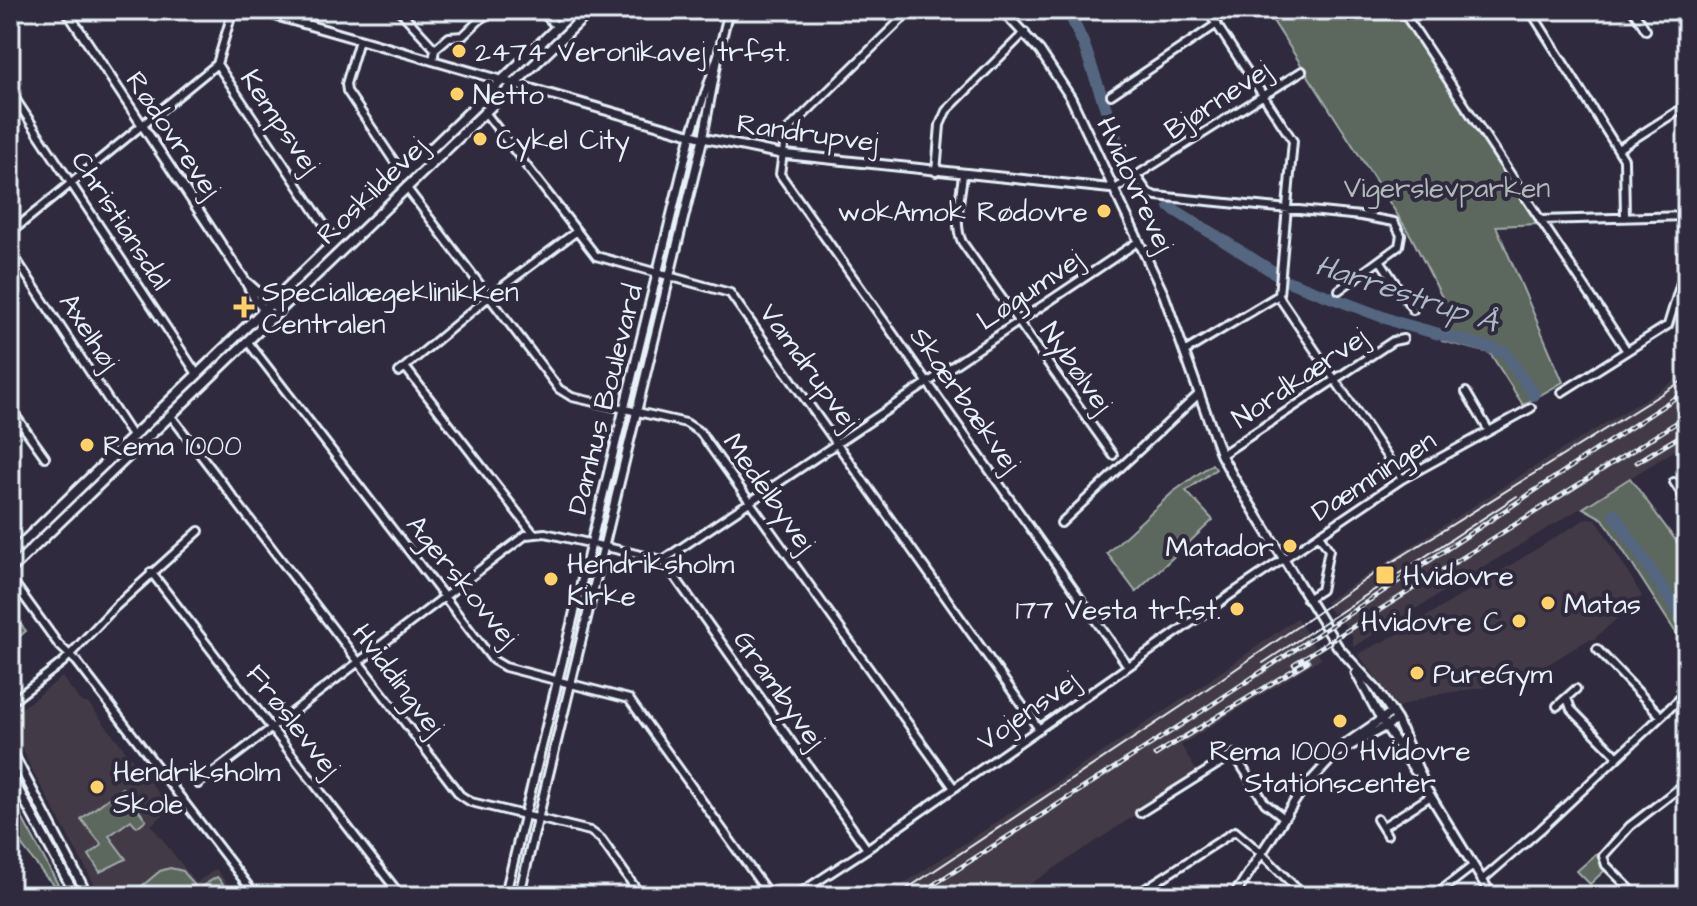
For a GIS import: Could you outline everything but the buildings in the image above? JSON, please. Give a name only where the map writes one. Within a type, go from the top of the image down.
[{"type":"main road","name":"Roskildevej","points":[[10,555],[575,10]]},
{"type":"main road","name":"Roskildevej","points":[[10,570],[591,10]]},
{"type":"street","name":"Rødovrevej","points":[[66,10],[253,297],[276,314]]},
{"type":"street","points":[[10,233],[217,64],[233,10]]},
{"type":"street","name":"Randrupvej","points":[[256,10],[703,138],[781,154],[1115,189]]},
{"type":"street","points":[[399,10],[435,49]]},
{"type":"street","points":[[433,61],[435,49],[449,37],[463,36],[490,10]]},
{"type":"street","points":[[540,10],[557,27]]},
{"type":"street","name":"Damhus Boulevard","points":[[505,896],[691,135],[718,55],[729,10]]},
{"type":"street","name":"Hvidovrevej","points":[[1002,10],[1025,32],[1071,98],[1164,295],[1221,455],[1307,599],[1351,663],[1383,723],[1424,783]]},
{"type":"street","points":[[1207,10],[1293,141],[1279,295],[1402,479]]},
{"type":"street","points":[[1402,10],[1627,351]]},
{"type":"street","points":[[1530,10],[1624,159],[1625,218]]},
{"type":"street","points":[[1633,10],[1646,30]]},
{"type":"street","points":[[781,154],[786,132],[907,11]]},
{"type":"street","points":[[1111,95],[1217,24]]},
{"type":"street","points":[[936,172],[940,125],[946,111],[1025,32]]},
{"type":"street","points":[[359,40],[346,84],[347,91],[404,176]]},
{"type":"street","name":"Damhus Boulevard","points":[[519,896],[703,138],[716,81],[718,55]]},
{"type":"street","name":"Kempsvej","points":[[217,64],[335,241]]},
{"type":"street","name":"Bjørnevej","points":[[1115,189],[1302,71]]},
{"type":"street","name":"Christiansdal","points":[[10,91],[197,374]]},
{"type":"street","points":[[1618,149],[1687,105]]},
{"type":"street","name":"Vamdrupvej","points":[[484,111],[598,258],[730,293],[1039,729]]},
{"type":"street","name":"Skærbækvej","points":[[781,154],[781,178],[1128,666]]},
{"type":"street","name":"Nybølvej","points":[[963,174],[958,233],[1113,455]]},
{"type":"street","points":[[1137,177],[1152,195],[1394,222],[1400,232],[1401,243],[1339,290]]},
{"type":"street","name":"Medelbyvej","points":[[405,187],[559,389],[572,397],[686,423],[696,428],[954,788]]},
{"type":"street","points":[[1540,220],[1687,216]]},
{"type":"street","points":[[533,533],[402,370],[490,296],[577,231]]},
{"type":"street","name":"Løgumvej","points":[[663,560],[1139,241]]},
{"type":"street","name":"Axelhøj","points":[[10,250],[132,436]]},
{"type":"street","points":[[1380,260],[1413,310]]},
{"type":"street","points":[[1562,392],[1668,325],[1687,263]]},
{"type":"street","points":[[1184,352],[1279,295]]},
{"type":"street","name":"Nordkærvej","points":[[1221,455],[1393,341],[1403,339]]},
{"type":"street","name":"Agerskovvej","points":[[248,342],[498,664],[621,695],[636,706],[770,896]]},
{"type":"street","points":[[1466,392],[1489,431]]},
{"type":"street","points":[[1061,523],[1199,394]]},
{"type":"street","points":[[10,408],[45,457]]},
{"type":"street","name":"Dæmningen","points":[[1283,559],[1402,479],[1531,408]]},
{"type":"street","name":"Hviddingvej","points":[[171,416],[460,795],[471,802],[590,831],[601,839],[641,896]]},
{"type":"street","points":[[10,434],[21,424]]},
{"type":"street","points":[[1674,482],[1687,502]]},
{"type":"street","points":[[10,703],[69,656],[151,572],[199,531]]},
{"type":"street","points":[[198,784],[511,544],[533,533],[545,533],[663,560]]},
{"type":"street","points":[[1307,599],[1321,590],[1329,550],[1319,535]]},
{"type":"street","name":"Vojensvej","points":[[795,896],[1283,559]]},
{"type":"street","name":"Grambyvej","points":[[663,560],[867,849]]},
{"type":"street","name":"Frøslevvej","points":[[151,572],[401,896]]},
{"type":"street","points":[[17,587],[256,896]]},
{"type":"street","points":[[1597,649],[1661,716]]},
{"type":"street","name":"Hvidovrevej","points":[[1351,663],[1377,690],[1397,720],[1431,796],[1492,896]]},
{"type":"street","points":[[1557,706],[1576,689]]},
{"type":"street","points":[[1482,880],[1687,692]]},
{"type":"street","points":[[1567,698],[1571,709],[1618,757]]},
{"type":"street","points":[[1383,723],[1392,712]]},
{"type":"street","points":[[1234,896],[1300,793],[1359,732],[1397,720]]},
{"type":"street","points":[[10,748],[88,896]]},
{"type":"street","points":[[1140,813],[1234,754],[1265,803],[1283,817]]},
{"type":"street","points":[[10,774],[76,896]]},
{"type":"street","points":[[1637,896],[1606,865],[1603,856],[1630,826],[1687,782]]},
{"type":"street","points":[[1382,827],[1431,796]]},
{"type":"street","points":[[1377,819],[1387,835]]},
{"type":"street","points":[[1134,896],[1235,831],[1304,896]]},
{"type":"street","points":[[1434,896],[1473,866]]},
{"type":"shaded area","points":[[1687,373],[1687,443],[1353,647],[1353,637],[1325,602],[1529,470]]},
{"type":"shaded area","points":[[1587,518],[1596,519],[1642,596],[1594,639],[1527,677],[1521,668],[1486,687],[1434,695],[1398,707],[1358,654],[1398,634]]},
{"type":"shaded area","points":[[1297,618],[1321,658],[1181,745],[1198,774],[1012,896],[885,896],[1190,694]]},
{"type":"shaded area","name":"Hendriksholm Skole","points":[[62,677],[81,702],[89,704],[171,809],[151,825],[196,883],[216,869],[237,896],[101,896],[29,764],[12,722],[14,714]]},
{"type":"green space","name":"Vigerslevparken","points":[[1266,10],[1398,10],[1538,224],[1496,226],[1563,382],[1523,405],[1490,353],[1442,341],[1451,315],[1411,236]]},
{"type":"green space","points":[[1212,464],[1216,469],[1186,491],[1213,520],[1136,592],[1107,553],[1173,492]]},
{"type":"green space","points":[[1630,478],[1687,556],[1687,650],[1603,519],[1583,508]]},
{"type":"green space","points":[[10,611],[26,631],[10,645]]},
{"type":"green space","points":[[122,788],[146,820],[137,827],[131,820],[109,836],[126,859],[100,872],[89,855],[102,845],[81,819]]},
{"type":"green space","points":[[10,796],[62,892],[46,877],[10,830]]},
{"type":"green space","points":[[1596,854],[1605,870],[1590,884],[1577,871]]},
{"type":"green space","points":[[170,868],[183,871],[203,896],[130,896],[160,871]]},
{"type":"green space","points":[[217,877],[232,896],[205,896],[201,887]]},
{"type":"waterway","name":"Harrestrup Å","points":[[1068,10],[1084,45],[1128,173]]},
{"type":"waterway","name":"Harrestrup Å","points":[[1170,207],[1275,273]]},
{"type":"waterway","name":"Harrestrup Å","points":[[1290,282],[1399,323],[1505,352],[1534,395]]},
{"type":"waterway","name":"Harrestrup Å","points":[[1614,514],[1687,625]]},
{"type":"tram line","points":[[896,896],[1381,569],[1687,378]]},
{"type":"tram line","points":[[1263,663],[1517,496]]},
{"type":"railway","points":[[916,896],[1687,390]]},
{"type":"railway","points":[[1294,664],[1687,416]]},
{"type":"railway","points":[[1637,462],[1687,432]]},
{"type":"railway","points":[[1155,755],[1308,661]]},
{"type":"place","name":"2474 Veronikavej trfst.","points":[[459,51]]},
{"type":"place","name":"Netto","points":[[457,94]]},
{"type":"place","name":"Cykel City","points":[[480,139]]},
{"type":"place","name":"wokAmok Rødovre","points":[[1104,211]]},
{"type":"place","name":"Speciallægeklinikken Centralen","points":[[244,307]]},
{"type":"place","name":"Rema 1000","points":[[87,445]]},
{"type":"place","name":"Matador","points":[[1290,546]]},
{"type":"place","name":"Hvidovre","points":[[1385,575]]},
{"type":"place","name":"Hendriksholm Kirke","points":[[551,579]]},
{"type":"place","name":"Matas","points":[[1548,603]]},
{"type":"place","name":"177 Vesta trfst.","points":[[1237,609]]},
{"type":"place","name":"Hvidovre C","points":[[1519,621]]},
{"type":"place","name":"PureGym","points":[[1417,673]]},
{"type":"place","name":"Rema 1000 Hvidovre Stationscenter","points":[[1340,721]]},
{"type":"place","name":"Hendriksholm Skole","points":[[97,787]]}]
